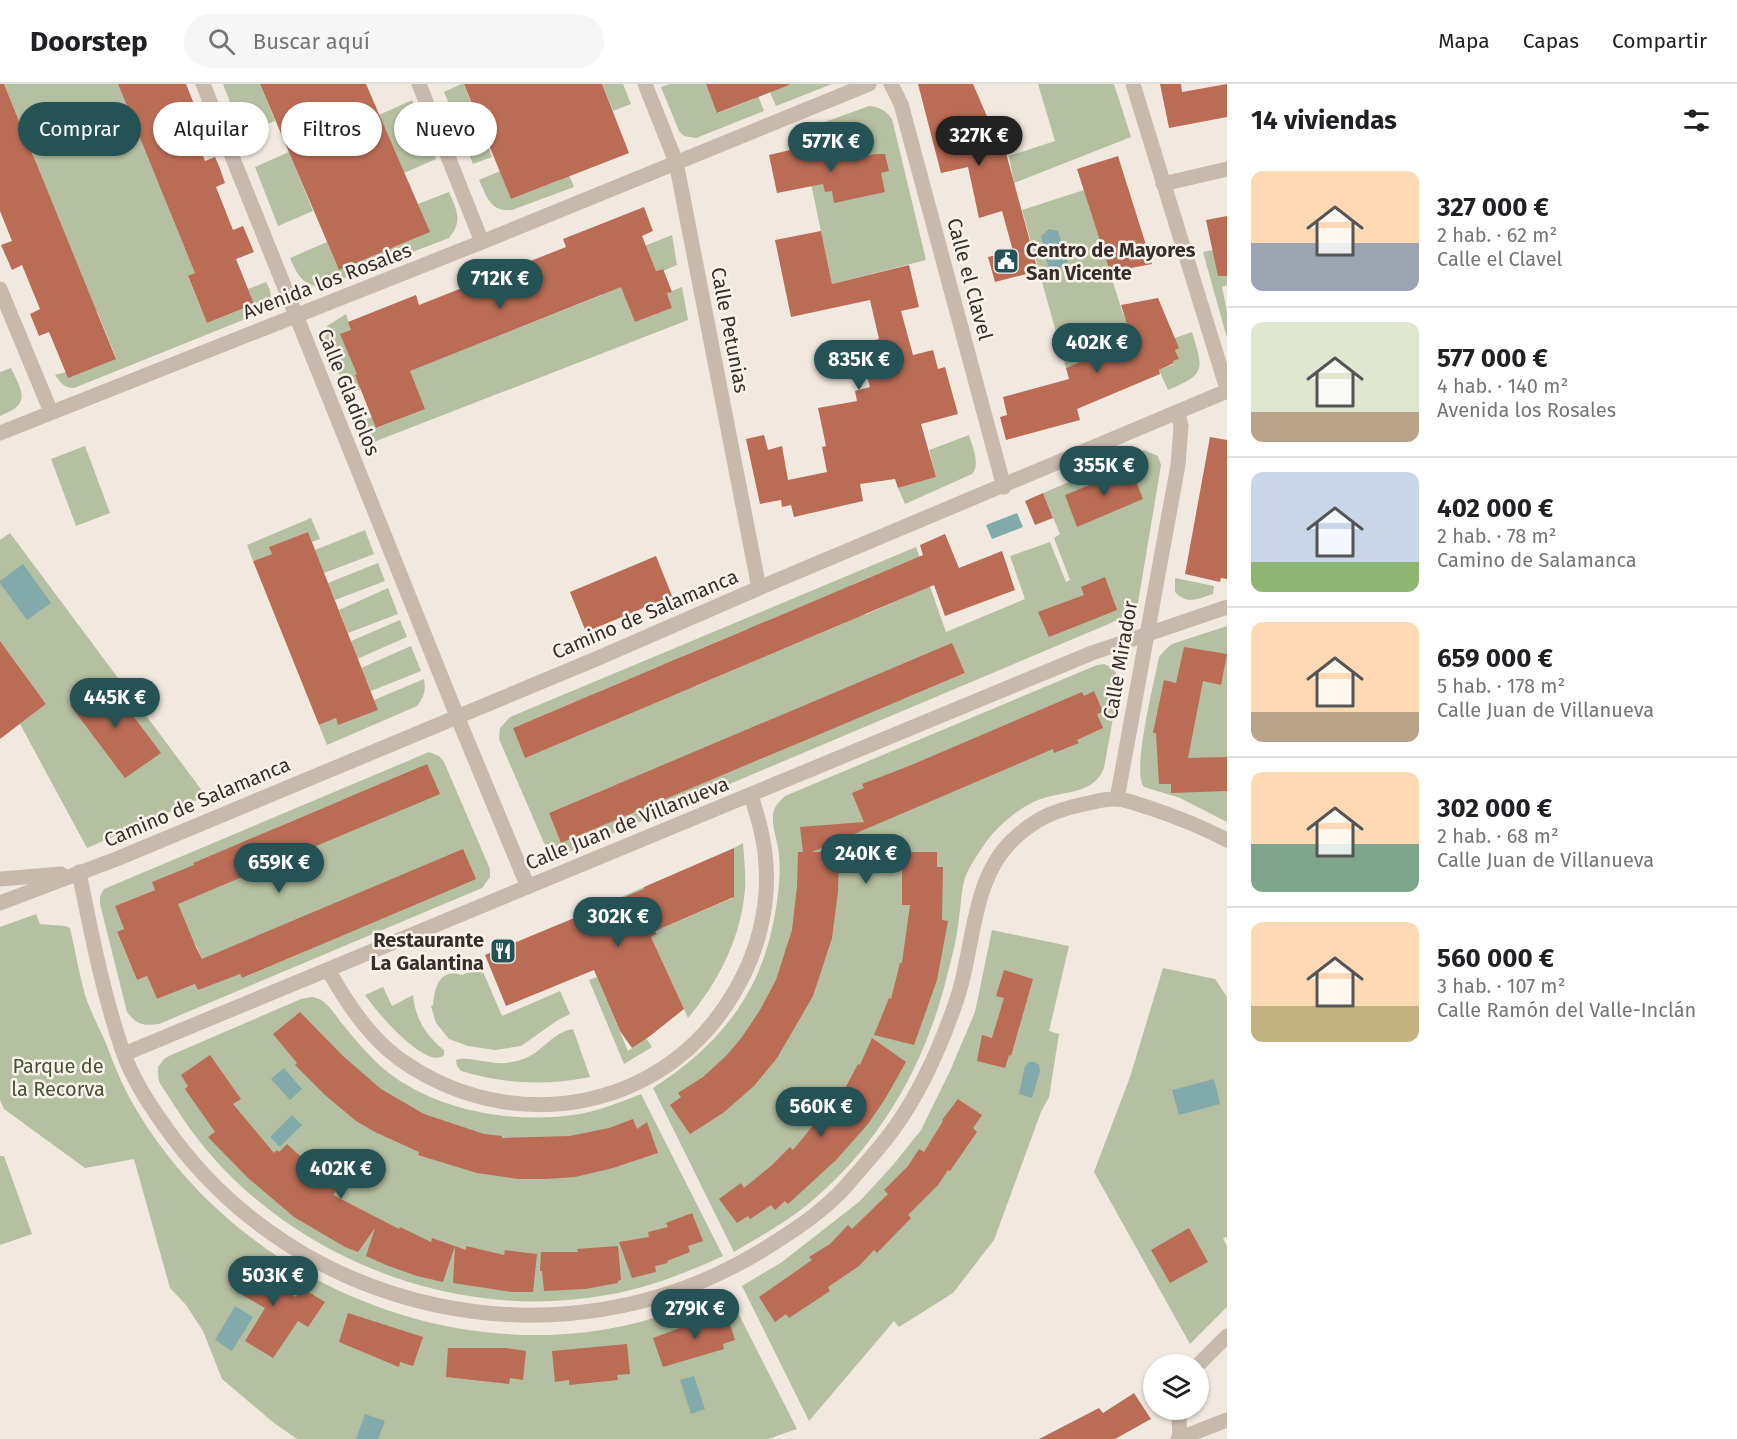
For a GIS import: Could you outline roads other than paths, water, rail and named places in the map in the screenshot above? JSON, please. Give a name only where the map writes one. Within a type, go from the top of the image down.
[{"type":"street","name":"Calle Gladiolos","points":[[203,84],[528,887]]},
{"type":"street","points":[[419,84],[482,243]]},
{"type":"street","name":"Calle Petunias","points":[[645,84],[676,162],[759,588]]},
{"type":"street","name":"Avenida los Rosales","points":[[0,433],[482,243],[869,84]]},
{"type":"street","name":"Calle el Clavel","points":[[891,84],[901,104],[1004,486]]},
{"type":"street","points":[[1133,84],[1227,390]]},
{"type":"street","points":[[1164,184],[1227,169]]},
{"type":"street","points":[[0,289],[51,412]]},
{"type":"street","name":"Camino de Salamanca","points":[[0,903],[164,839],[596,659],[1227,390]]},
{"type":"street","name":"Calle Mirador","points":[[1117,799],[1178,465],[1181,426],[1178,412]]},
{"type":"street","name":"Calle Juan de Villanueva","points":[[124,1054],[1092,653],[1227,607]]},
{"type":"street","points":[[328,970],[345,1000],[364,1026],[386,1048],[429,1078],[471,1096],[505,1103],[540,1106],[575,1103],[609,1094],[642,1081],[673,1062],[702,1037],[726,1008],[748,967],[758,941],[765,904],[766,866],[761,829],[751,795]]},
{"type":"street","points":[[79,872],[107,995],[124,1054],[138,1084],[164,1126],[204,1175],[250,1217],[293,1247],[357,1282],[417,1302],[504,1316],[541,1316],[603,1310],[664,1295],[732,1268],[794,1230],[832,1201],[896,1127],[932,1064],[958,996],[987,878],[999,856],[1014,838],[1054,811],[1101,800],[1117,799],[1196,824],[1227,840]]},
{"type":"street","name":"Camino de Salamanca","points":[[0,879],[79,872]]},
{"type":"street","points":[[1209,1354],[1227,1336]]},
{"type":"street","points":[[1179,1420],[1180,1439],[1227,1420]]},
{"type":"water","points":[[1049,229],[1058,231],[1068,264],[1049,270],[1041,236]]},
{"type":"water","points":[[1017,513],[1023,527],[992,539],[986,525]]},
{"type":"water","points":[[23,564],[51,603],[27,620],[0,583]]},
{"type":"water","points":[[1029,1062],[1039,1065],[1040,1071],[1032,1098],[1019,1094],[1025,1066]]},
{"type":"water","points":[[284,1068],[302,1089],[290,1100],[271,1079]]},
{"type":"water","points":[[1214,1079],[1220,1104],[1179,1115],[1172,1090]]},
{"type":"water","points":[[292,1115],[302,1125],[280,1147],[270,1137]]},
{"type":"water","points":[[235,1306],[253,1317],[232,1351],[215,1340]]},
{"type":"water","points":[[694,1376],[705,1409],[691,1414],[680,1380]]},
{"type":"water","points":[[365,1414],[385,1421],[378,1439],[356,1439]]},
{"type":"place","name":"Centro de Mayores San Vicente","points":[[1006,261]]},
{"type":"place","name":"Restaurante La Galantina","points":[[503,951]]},
{"type":"park label","name":"Parque de la Recorva","points":[[58,1078]]}]
